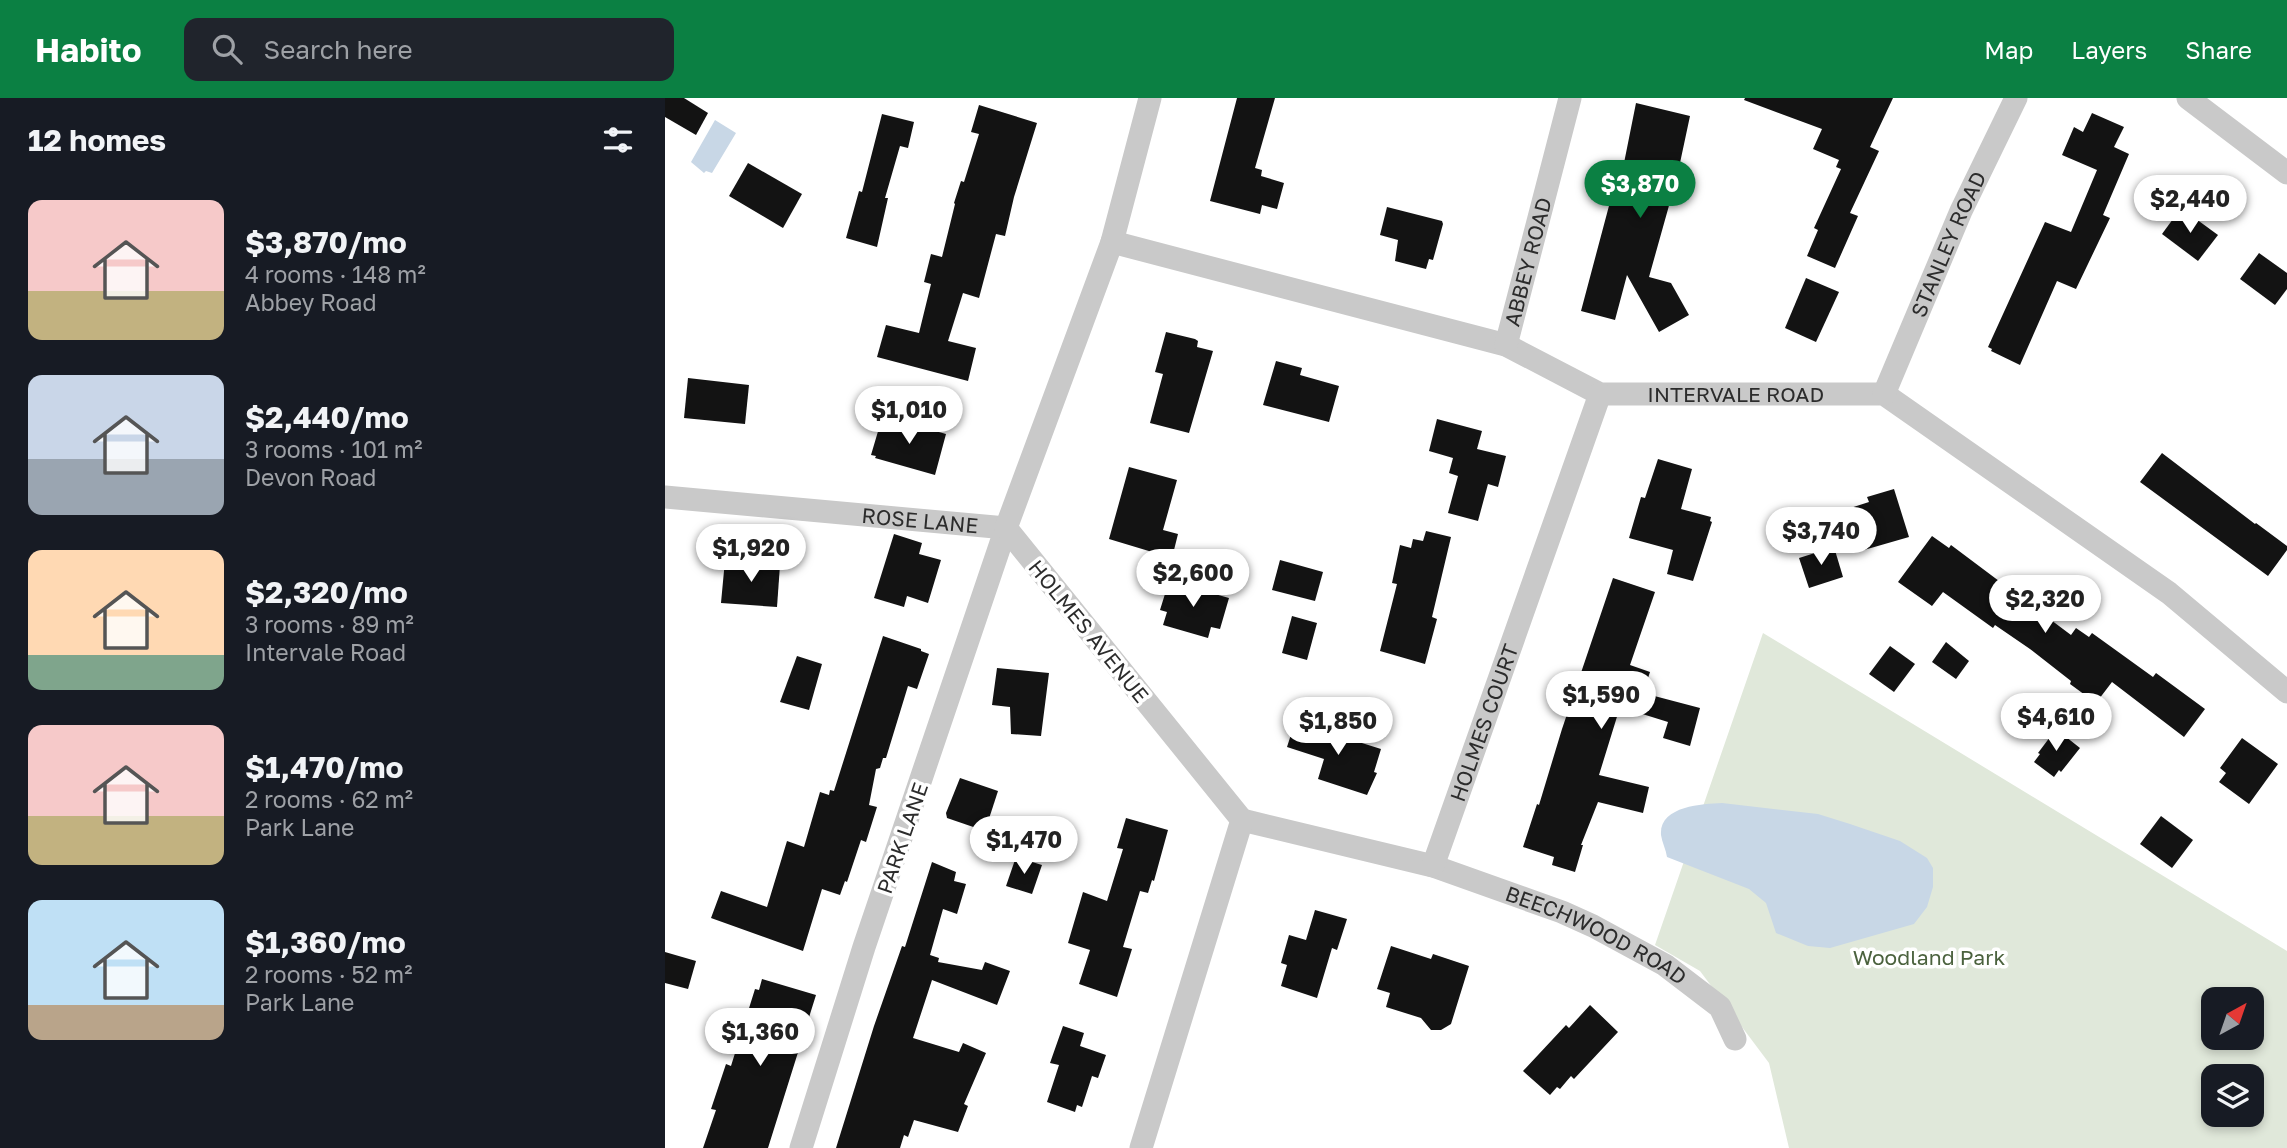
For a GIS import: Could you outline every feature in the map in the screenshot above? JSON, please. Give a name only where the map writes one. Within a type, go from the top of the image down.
[{"type":"street","points":[[1006,528],[1112,242],[1150,98]]},
{"type":"street","name":"ABBEY ROAD","points":[[1506,345],[1570,98]]},
{"type":"street","name":"STANLEY ROAD","points":[[1884,394],[1961,211],[2016,98]]},
{"type":"street","points":[[2188,98],[2287,173]]},
{"type":"street","name":"INTERVALE ROAD","points":[[1112,242],[1506,345],[1600,394],[1884,394]]},
{"type":"street","name":"HOLMES COURT","points":[[1433,866],[1600,394]]},
{"type":"street","points":[[1884,394],[2169,593],[2287,692]]},
{"type":"street","name":"ROSE LANE","points":[[665,498],[1006,528]]},
{"type":"street","name":"HOLMES AVENUE","points":[[1006,528],[1242,820]]},
{"type":"street","name":"PARK LANE","points":[[801,1148],[864,947],[1006,528]]},
{"type":"street","points":[[1141,1148],[1242,820],[1433,866]]},
{"type":"street","name":"BEECHWOOD ROAD","points":[[1433,866],[1562,912],[1665,965],[1720,1007],[1735,1039]]},
{"type":"green space","name":"Woodland Park","points":[[1763,633],[2287,951],[2287,1148],[1789,1148],[1769,1063],[1700,971],[1655,945]]},
{"type":"water","points":[[715,120],[736,133],[712,173],[704,173],[691,162]]},
{"type":"water","points":[[1722,803],[1818,814],[1900,841],[1927,858],[1933,868],[1933,887],[1927,907],[1914,924],[1830,948],[1808,946],[1776,933],[1766,903],[1749,889],[1667,857],[1661,835],[1662,825],[1667,818],[1683,808]]},
{"type":"building","points":[[665,98],[684,98],[708,113],[696,135],[665,117]]},
{"type":"building","points":[[1237,98],[1275,98],[1255,168],[1262,170],[1261,176],[1284,183],[1277,209],[1262,205],[1260,214],[1210,201]]},
{"type":"building","points":[[1893,98],[1870,147],[1879,151],[1850,213],[1858,216],[1835,268],[1807,256],[1818,230],[1814,228],[1841,169],[1836,167],[1839,160],[1813,149],[1822,129],[1744,100]]},
{"type":"building","points":[[1636,103],[1690,116],[1677,177],[1649,277],[1671,283],[1689,315],[1659,332],[1627,275],[1615,320],[1581,311],[1614,187],[1618,177],[1621,178]]},
{"type":"building","points":[[979,105],[1037,123],[1005,236],[996,234],[979,298],[963,293],[948,341],[976,348],[968,381],[877,357],[886,325],[919,333],[931,284],[924,282],[931,254],[942,257],[954,203],[961,181],[964,182],[979,134],[971,132]]},
{"type":"building","points":[[2092,113],[2124,127],[2114,147],[2129,154],[2103,215],[2110,218],[2076,289],[2057,281],[2020,365],[1988,347],[2045,222],[2071,232],[2097,170],[2062,155],[2074,127],[2083,132]]},
{"type":"building","points":[[882,114],[914,122],[908,148],[900,146],[885,198],[888,198],[877,247],[846,238],[859,191],[862,192]]},
{"type":"building","points":[[748,163],[802,194],[783,228],[729,196]]},
{"type":"building","points":[[1387,207],[1442,221],[1433,260],[1429,259],[1426,269],[1395,261],[1398,240],[1380,235]]},
{"type":"building","points":[[2181,208],[2218,235],[2198,261],[2162,234]]},
{"type":"building","points":[[2259,253],[2287,273],[2287,289],[2275,305],[2240,279]]},
{"type":"building","points":[[1806,278],[1839,292],[1816,342],[1785,328]]},
{"type":"building","points":[[1166,332],[1195,339],[1198,341],[1197,347],[1213,351],[1189,433],[1150,423],[1163,374],[1155,372]]},
{"type":"building","points":[[1276,361],[1302,368],[1300,375],[1339,386],[1329,422],[1263,405]]},
{"type":"building","points":[[688,378],[749,385],[745,424],[684,418]]},
{"type":"building","points":[[886,417],[946,434],[935,475],[871,455],[879,428],[882,429]]},
{"type":"building","points":[[1437,419],[1482,431],[1477,449],[1506,456],[1498,487],[1488,484],[1478,521],[1448,513],[1458,476],[1449,473],[1453,458],[1429,451]]},
{"type":"building","points":[[2162,453],[2287,546],[2287,550],[2268,576],[2140,482]]},
{"type":"building","points":[[1658,459],[1692,469],[1681,509],[1711,517],[1712,522],[1693,581],[1667,574],[1673,550],[1629,538],[1641,497],[1645,498]]},
{"type":"building","points":[[1129,467],[1177,480],[1163,530],[1178,534],[1172,558],[1109,539]]},
{"type":"building","points":[[1894,489],[1909,537],[1857,552],[1833,534],[1828,520],[1843,516],[1841,511],[1869,502],[1867,497]]},
{"type":"building","points":[[1426,531],[1451,537],[1432,617],[1437,619],[1425,664],[1380,651],[1397,584],[1392,583],[1400,545],[1411,548],[1413,539],[1423,541]]},
{"type":"building","points":[[894,534],[922,543],[919,554],[941,560],[928,603],[907,596],[904,607],[874,598]]},
{"type":"building","points":[[1932,536],[1949,548],[1951,545],[2071,635],[2076,628],[2089,637],[2092,633],[2153,677],[2156,673],[2205,709],[2184,737],[2112,682],[2096,703],[2030,649],[1995,625],[1993,628],[1943,592],[1932,606],[1898,582]]},
{"type":"building","points":[[1834,547],[1843,577],[1809,588],[1799,558]]},
{"type":"building","points":[[725,560],[780,565],[777,607],[721,603]]},
{"type":"building","points":[[1280,560],[1323,572],[1315,601],[1272,590]]},
{"type":"building","points":[[1613,578],[1655,592],[1630,665],[1650,672],[1643,693],[1700,708],[1690,746],[1663,738],[1668,722],[1620,707],[1599,775],[1649,787],[1643,813],[1598,802],[1581,845],[1575,872],[1552,865],[1554,857],[1523,847]]},
{"type":"building","points":[[1169,581],[1229,598],[1220,629],[1211,627],[1208,638],[1163,625],[1167,612],[1160,610]]},
{"type":"building","points":[[1292,616],[1317,623],[1307,660],[1282,653]]},
{"type":"building","points":[[883,636],[929,654],[917,689],[908,686],[886,758],[883,758],[880,768],[876,769],[869,805],[877,807],[866,842],[861,840],[840,895],[822,889],[803,951],[711,918],[721,891],[767,907],[787,841],[804,847],[820,792],[829,795],[830,790],[834,791]]},
{"type":"building","points":[[1946,642],[1969,661],[1956,679],[1932,662]]},
{"type":"building","points":[[1890,646],[1915,664],[1894,692],[1869,674]]},
{"type":"building","points":[[797,656],[822,664],[809,710],[780,702]]},
{"type":"building","points":[[997,668],[1049,673],[1041,736],[1011,734],[1010,707],[992,705]]},
{"type":"building","points":[[1295,722],[1381,749],[1374,772],[1377,773],[1367,795],[1318,779],[1324,759],[1287,747]]},
{"type":"building","points":[[2056,729],[2080,748],[2054,777],[2034,762]]},
{"type":"building","points":[[2242,738],[2278,764],[2249,804],[2219,782],[2226,773],[2220,768]]},
{"type":"building","points":[[960,778],[998,791],[985,831],[947,818],[946,813]]},
{"type":"building","points":[[2161,816],[2193,840],[2172,868],[2140,844]]},
{"type":"building","points":[[1126,818],[1168,830],[1154,881],[1152,880],[1148,893],[1140,891],[1123,947],[1132,949],[1117,997],[1079,984],[1090,950],[1068,943],[1083,892],[1107,901],[1123,849],[1117,848]]},
{"type":"building","points":[[1016,857],[1042,865],[1032,894],[1006,886]]},
{"type":"building","points":[[932,862],[956,872],[954,881],[966,884],[957,914],[943,909],[930,955],[939,958],[938,962],[982,970],[985,962],[1010,971],[997,1005],[932,980],[913,1038],[959,1052],[963,1043],[986,1053],[964,1104],[968,1106],[958,1132],[914,1120],[908,1137],[904,1135],[900,1148],[836,1148],[874,1026],[902,946],[905,947]]},
{"type":"building","points":[[1315,910],[1347,919],[1337,950],[1332,948],[1317,998],[1281,986],[1287,965],[1281,963],[1289,935],[1306,940]]},
{"type":"building","points":[[1391,946],[1431,959],[1433,954],[1469,966],[1451,1024],[1441,1030],[1431,1030],[1421,1018],[1386,1007],[1390,993],[1377,989]]},
{"type":"building","points":[[665,952],[696,961],[688,989],[665,983]]},
{"type":"building","points":[[762,979],[816,995],[768,1148],[703,1148],[716,1110],[711,1109],[726,1064],[731,1066],[755,989],[759,990]]},
{"type":"building","points":[[1590,1005],[1618,1032],[1574,1079],[1571,1076],[1560,1089],[1557,1087],[1550,1095],[1523,1071],[1566,1025],[1569,1028]]},
{"type":"building","points":[[1063,1026],[1084,1033],[1080,1046],[1106,1055],[1098,1078],[1092,1076],[1082,1107],[1077,1105],[1075,1112],[1047,1102],[1059,1065],[1050,1063]]}]
